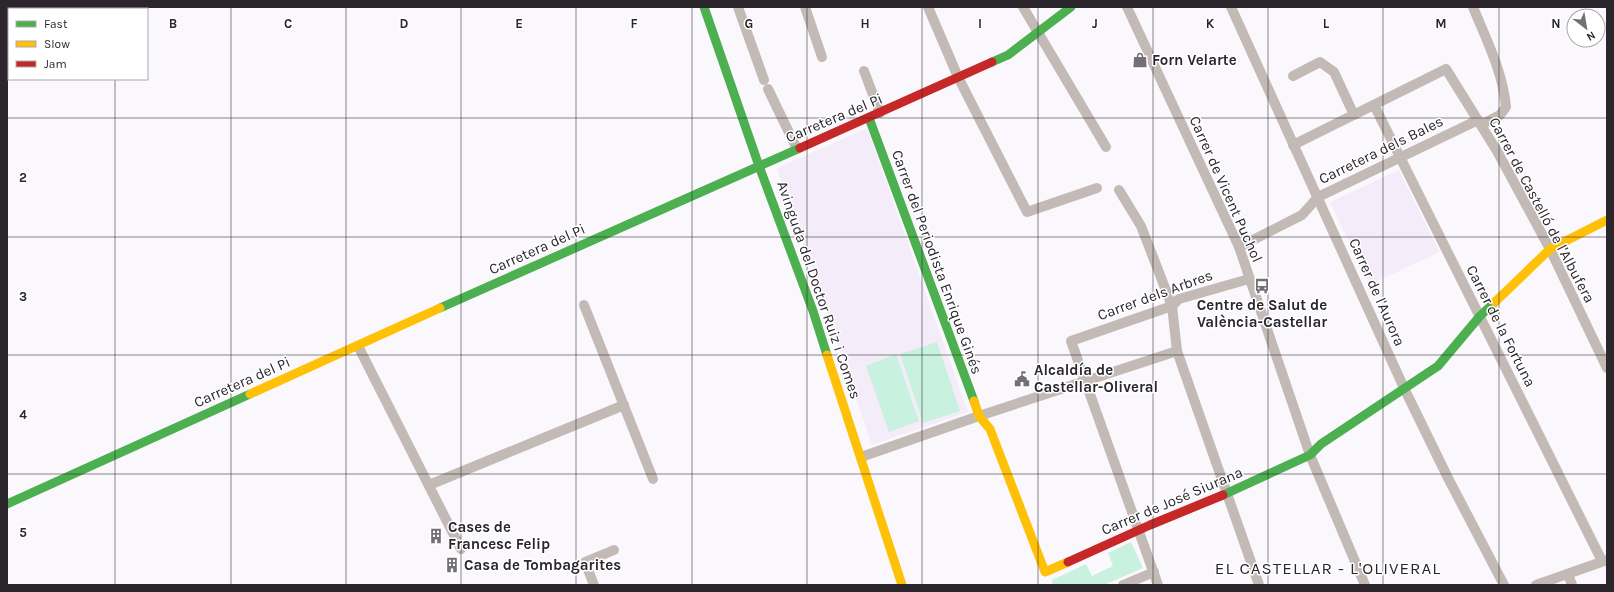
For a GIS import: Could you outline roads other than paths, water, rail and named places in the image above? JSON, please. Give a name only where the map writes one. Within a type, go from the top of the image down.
[{"type":"street","name":"Avinguda del Doctor Ruiz i Comes","points":[[704,7],[759,166],[812,311],[902,585]]},
{"type":"street","points":[[738,7],[766,84],[797,149]]},
{"type":"street","points":[[805,7],[822,57]]},
{"type":"street","points":[[928,7],[958,76],[1027,212],[1097,188]]},
{"type":"street","points":[[1023,7],[1106,147]]},
{"type":"street","name":"Carretera del Pi","points":[[7,504],[869,118],[958,76],[1008,55],[1071,7]]},
{"type":"street","name":"Carrer de Vicent Puchol","points":[[1127,7],[1239,247],[1310,455],[1365,585]]},
{"type":"street","name":"Carrer de l'Aurora","points":[[1231,7],[1404,388],[1448,478],[1504,585]]},
{"type":"street","name":"Carretera dels Bales","points":[[1239,247],[1302,215],[1318,197],[1399,158],[1500,115],[1506,106],[1505,94],[1491,52],[1473,7]]},
{"type":"street","points":[[1293,76],[1320,62],[1334,72],[1354,115]]},
{"type":"street","name":"Carrer de Castelló de l'Albufera","points":[[1374,105],[1446,69],[1480,123],[1550,249],[1607,368]]},
{"type":"street","points":[[864,71],[880,113]]},
{"type":"street","points":[[1293,145],[1374,105]]},
{"type":"street","name":"Carrer de la Fortuna","points":[[1374,105],[1399,158],[1604,560]]},
{"type":"street","name":"Carrer del Periodista Enrique Ginés","points":[[869,118],[979,416],[990,428],[1044,572]]},
{"type":"street","points":[[1119,190],[1141,226],[1172,306],[1177,351],[1259,585]]},
{"type":"street","name":"Carrer de José Siurana","points":[[1044,572],[1138,530],[1227,494],[1310,455],[1321,444],[1438,366],[1480,316],[1550,249],[1607,220]]},
{"type":"street","name":"Carrer dels Arbres","points":[[1086,380],[1071,341],[1172,306],[1179,299],[1249,279]]},
{"type":"street","points":[[584,305],[653,478]]},
{"type":"street","points":[[358,346],[461,549]]},
{"type":"street","points":[[861,457],[1086,380],[1177,351]]},
{"type":"street","points":[[1086,380],[1158,585]]},
{"type":"street","points":[[429,485],[624,404]]},
{"type":"street","points":[[594,585],[585,562],[614,550]]},
{"type":"street","points":[[1536,585],[1604,560]]},
{"type":"street","points":[[1123,585],[1154,572]]},
{"type":"street","points":[[1568,574],[1572,585]]},
{"type":"place","name":"Forn Velarte","points":[[1140,60]]},
{"type":"place","name":"Centre de Salut de València-Castellar","points":[[1262,286]]},
{"type":"place","name":"Alcaldía de Castellar-Oliveral","points":[[1022,379]]},
{"type":"place","name":"Cases de Francesc Felip","points":[[436,536]]},
{"type":"place","name":"Casa de Tombagarites","points":[[452,565]]},
{"type":"district","name":"EL CASTELLAR - L'OLIVERAL","points":[[1328,568]]}]
